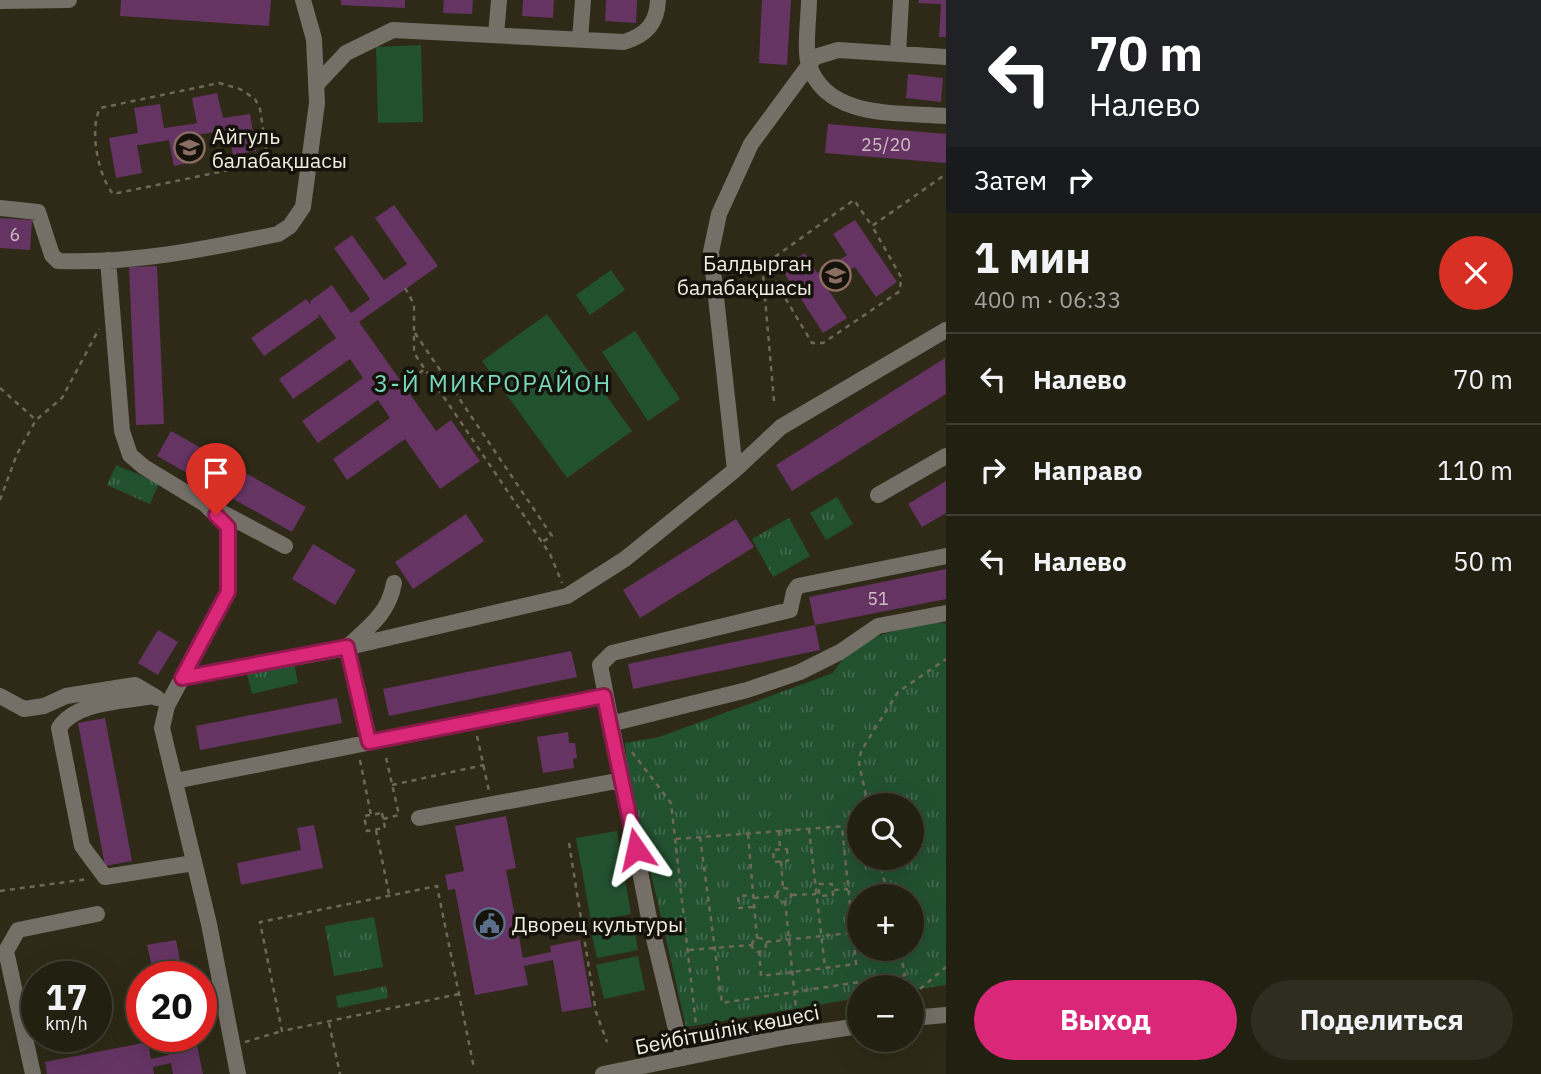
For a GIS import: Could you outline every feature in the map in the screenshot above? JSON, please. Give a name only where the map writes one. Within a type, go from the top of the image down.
[{"type":"street","points":[[0,1],[69,0]]},
{"type":"street","points":[[0,208],[38,212],[52,255],[58,261],[108,260],[195,251],[278,234],[290,226],[303,207],[316,85],[314,39],[303,0]]},
{"type":"street","points":[[496,35],[499,0]]},
{"type":"street","points":[[580,40],[583,0]]},
{"type":"street","points":[[316,85],[346,53],[393,30],[624,42],[644,34],[657,15],[658,0]]},
{"type":"street","points":[[809,0],[808,64],[827,92],[851,107],[946,116]]},
{"type":"street","points":[[898,54],[901,0]]},
{"type":"street","points":[[735,470],[712,252],[719,214],[751,144],[814,57],[838,50],[946,57]]},
{"type":"street","points":[[108,260],[122,431],[130,455],[144,467],[205,504],[285,546]]},
{"type":"street","points":[[182,678],[347,647],[567,596],[625,559],[735,470],[780,427],[946,330]]},
{"type":"street","points":[[878,495],[946,456]]},
{"type":"street","points":[[194,863],[105,877],[82,846],[59,728],[65,718],[78,710],[160,701],[182,678],[228,592],[228,527],[205,504]]},
{"type":"street","points":[[683,1058],[649,918],[600,665],[612,653],[790,610],[798,586],[946,556]]},
{"type":"street","points":[[347,647],[383,614],[391,600],[394,583]]},
{"type":"street","points":[[610,724],[747,690],[800,672],[840,652],[878,626],[946,613]]},
{"type":"street","points":[[347,647],[369,742]]},
{"type":"street","points":[[0,696],[24,709],[44,706],[66,695],[135,685],[160,701]]},
{"type":"street","points":[[175,781],[604,696]]},
{"type":"street","points":[[160,701],[162,728],[194,863],[238,1074]]},
{"type":"street","points":[[419,818],[622,780]]},
{"type":"street","points":[[33,1074],[6,951],[18,930],[97,914]]},
{"type":"street","points":[[924,1017],[946,1015]]},
{"type":"street","name":"Бейбітшілік көшесі","points":[[603,1074],[847,1028]]},
{"type":"path","points":[[268,162],[260,109],[255,99],[240,89],[219,83],[100,108],[94,120],[103,182],[113,194],[268,162],[275,157],[309,160]]},
{"type":"path","points":[[872,226],[946,174]]},
{"type":"path","points":[[765,264],[812,343],[823,343],[900,291],[901,277],[854,200],[765,264],[763,275],[774,401]]},
{"type":"path","points":[[404,288],[414,304],[414,352],[542,542],[567,596]]},
{"type":"path","points":[[0,500],[17,454],[36,420],[62,398],[112,312]]},
{"type":"path","points":[[414,331],[552,536],[542,542]]},
{"type":"path","points":[[403,385],[425,369]]},
{"type":"path","points":[[0,388],[36,420]]},
{"type":"path","points":[[865,793],[859,763],[861,751],[898,692],[946,659]]},
{"type":"path","points":[[474,722],[492,804]]},
{"type":"path","points":[[369,742],[392,785],[399,815],[383,819]]},
{"type":"path","points":[[369,742],[371,815]]},
{"type":"path","points":[[625,743],[671,803],[696,1025]]},
{"type":"path","points":[[392,785],[484,765]]},
{"type":"path","points":[[382,813],[383,819],[385,828],[367,831],[364,816],[382,813]]},
{"type":"path","points":[[676,839],[847,826]]},
{"type":"path","points":[[842,827],[848,884]]},
{"type":"path","points":[[809,829],[825,968]]},
{"type":"path","points":[[376,830],[389,894]]},
{"type":"path","points":[[779,831],[780,849]]},
{"type":"path","points":[[748,834],[757,939]]},
{"type":"path","points":[[700,837],[722,1003],[905,975],[902,961]]},
{"type":"path","points":[[569,843],[596,1012],[607,1042]]},
{"type":"path","points":[[787,849],[788,861],[781,861],[774,862],[773,850],[787,849]]},
{"type":"path","points":[[781,861],[783,889]]},
{"type":"path","points":[[0,891],[105,877]]},
{"type":"path","points":[[282,1031],[260,922],[437,886],[474,1068]]},
{"type":"path","points":[[783,889],[790,889],[791,901],[777,901],[777,890],[783,889]]},
{"type":"path","points":[[817,892],[819,896],[833,895],[833,890],[847,889]]},
{"type":"path","points":[[791,895],[817,892]]},
{"type":"path","points":[[754,907],[739,908],[738,896],[777,896]]},
{"type":"path","points":[[785,901],[796,1008]]},
{"type":"path","points":[[766,942],[847,934]]},
{"type":"path","points":[[752,939],[757,939],[766,939],[766,951],[753,951],[752,939]]},
{"type":"path","points":[[688,950],[752,945]]},
{"type":"path","points":[[759,951],[761,976],[856,964],[856,961]]},
{"type":"path","points":[[924,986],[946,967]]},
{"type":"path","points":[[232,1045],[282,1031],[459,995]]},
{"type":"path","points":[[328,1021],[340,1074]]},
{"type":"green space","points":[[421,45],[423,122],[378,123],[376,47]]},
{"type":"green space","points":[[611,270],[625,290],[590,315],[576,295]]},
{"type":"green space","points":[[547,314],[632,431],[567,478],[482,361]]},
{"type":"green space","points":[[635,331],[680,399],[648,421],[602,352]]},
{"type":"green space","points":[[116,465],[159,483],[150,504],[107,485]]},
{"type":"green space","points":[[837,497],[853,524],[826,540],[810,513]]},
{"type":"green space","points":[[789,518],[810,556],[773,577],[752,539]]},
{"type":"green space","points":[[946,623],[946,985],[924,988],[924,975],[847,975],[847,1000],[686,1027],[627,767],[625,743],[659,737],[833,673],[853,650],[877,636]]},
{"type":"green space","points":[[294,663],[298,683],[252,694],[247,674]]},
{"type":"green space","points":[[617,831],[631,914],[591,921],[576,838]]},
{"type":"green space","points":[[374,917],[383,967],[334,976],[325,926]]},
{"type":"green space","points":[[632,918],[638,950],[597,958],[590,927]]},
{"type":"green space","points":[[638,956],[645,990],[604,999],[596,965]]},
{"type":"green space","points":[[386,986],[388,998],[338,1008],[336,996]]},
{"type":"building","points":[[121,0],[271,0],[269,26],[120,16]]},
{"type":"building","points":[[341,0],[405,0],[405,8],[341,5]]},
{"type":"building","points":[[444,0],[473,0],[472,14],[443,13]]},
{"type":"building","points":[[523,0],[554,0],[553,18],[522,16]]},
{"type":"building","points":[[606,0],[637,0],[636,23],[605,21]]},
{"type":"building","points":[[762,0],[791,0],[787,65],[759,63]]},
{"type":"building","points":[[919,0],[946,0],[946,37],[939,37],[941,4],[918,3]]},
{"type":"building","points":[[908,74],[943,78],[941,102],[906,98]]},
{"type":"building","points":[[217,93],[223,118],[250,114],[256,151],[233,155],[229,130],[195,135],[200,160],[174,166],[169,140],[137,145],[142,173],[116,178],[109,138],[138,133],[134,108],[160,104],[164,128],[192,124],[197,123],[192,98]]},
{"type":"building","points":[[828,124],[946,134],[946,163],[825,153]]},
{"type":"building","points":[[394,205],[438,266],[359,322],[436,431],[451,420],[480,461],[440,489],[405,439],[347,480],[333,459],[390,418],[378,400],[318,443],[302,421],[363,378],[350,359],[293,399],[279,379],[336,338],[319,314],[319,317],[264,356],[251,338],[306,299],[311,305],[310,301],[332,285],[351,313],[370,299],[334,248],[352,235],[384,280],[407,264],[375,218]]},
{"type":"building","points":[[0,218],[32,220],[30,250],[0,248]]},
{"type":"building","points":[[855,220],[897,282],[876,297],[855,267],[825,285],[847,318],[823,333],[781,268],[805,253],[817,273],[847,255],[833,234]]},
{"type":"building","points":[[157,266],[164,424],[136,425],[129,267]]},
{"type":"building","points":[[945,358],[946,394],[792,491],[776,465]]},
{"type":"building","points":[[171,431],[306,507],[292,532],[157,456]]},
{"type":"building","points":[[946,481],[946,513],[922,527],[908,504]]},
{"type":"building","points":[[466,514],[484,541],[413,589],[395,562]]},
{"type":"building","points":[[736,519],[754,547],[640,618],[623,590]]},
{"type":"building","points":[[313,544],[356,570],[335,605],[292,579]]},
{"type":"building","points":[[946,569],[946,599],[815,625],[809,597]]},
{"type":"building","points":[[815,625],[820,650],[633,689],[628,664]]},
{"type":"building","points":[[158,630],[178,642],[158,675],[138,663]]},
{"type":"building","points":[[571,651],[577,677],[389,716],[383,689]]},
{"type":"building","points":[[337,698],[342,723],[200,750],[196,726]]},
{"type":"building","points":[[105,718],[132,861],[105,866],[78,723]]},
{"type":"building","points":[[568,732],[569,743],[575,743],[577,758],[573,759],[574,768],[543,773],[537,737]]},
{"type":"building","name":"Дворец культуры","points":[[506,816],[516,868],[506,870],[523,958],[551,952],[550,946],[580,940],[592,1007],[562,1012],[553,960],[524,966],[528,985],[475,995],[455,889],[448,890],[445,875],[464,871],[455,826]]},
{"type":"building","points":[[314,825],[323,868],[241,885],[237,863],[301,850],[297,828]]},
{"type":"building","points":[[176,940],[180,961],[151,961],[147,945]]},
{"type":"building","points":[[126,1046],[126,1052],[150,1052],[151,1059],[169,1055],[168,1052],[198,1052],[203,1074],[173,1074],[171,1063],[153,1067],[154,1074],[47,1074],[45,1062],[96,1052],[112,1052],[112,1049]]},
{"type":"place","name":"Айгуль балабақшасы","points":[[189,148]]},
{"type":"place","name":"Балдырган балабақшасы","points":[[835,275]]},
{"type":"place","name":"Дворец культуры","points":[[489,924]]},
{"type":"district","name":"3-Й МИКРОРАЙОН","points":[[493,383]]},
{"type":"route","points":[[216,515],[228,527],[228,592],[182,678],[347,647],[369,742],[604,696],[636,849]]}]
